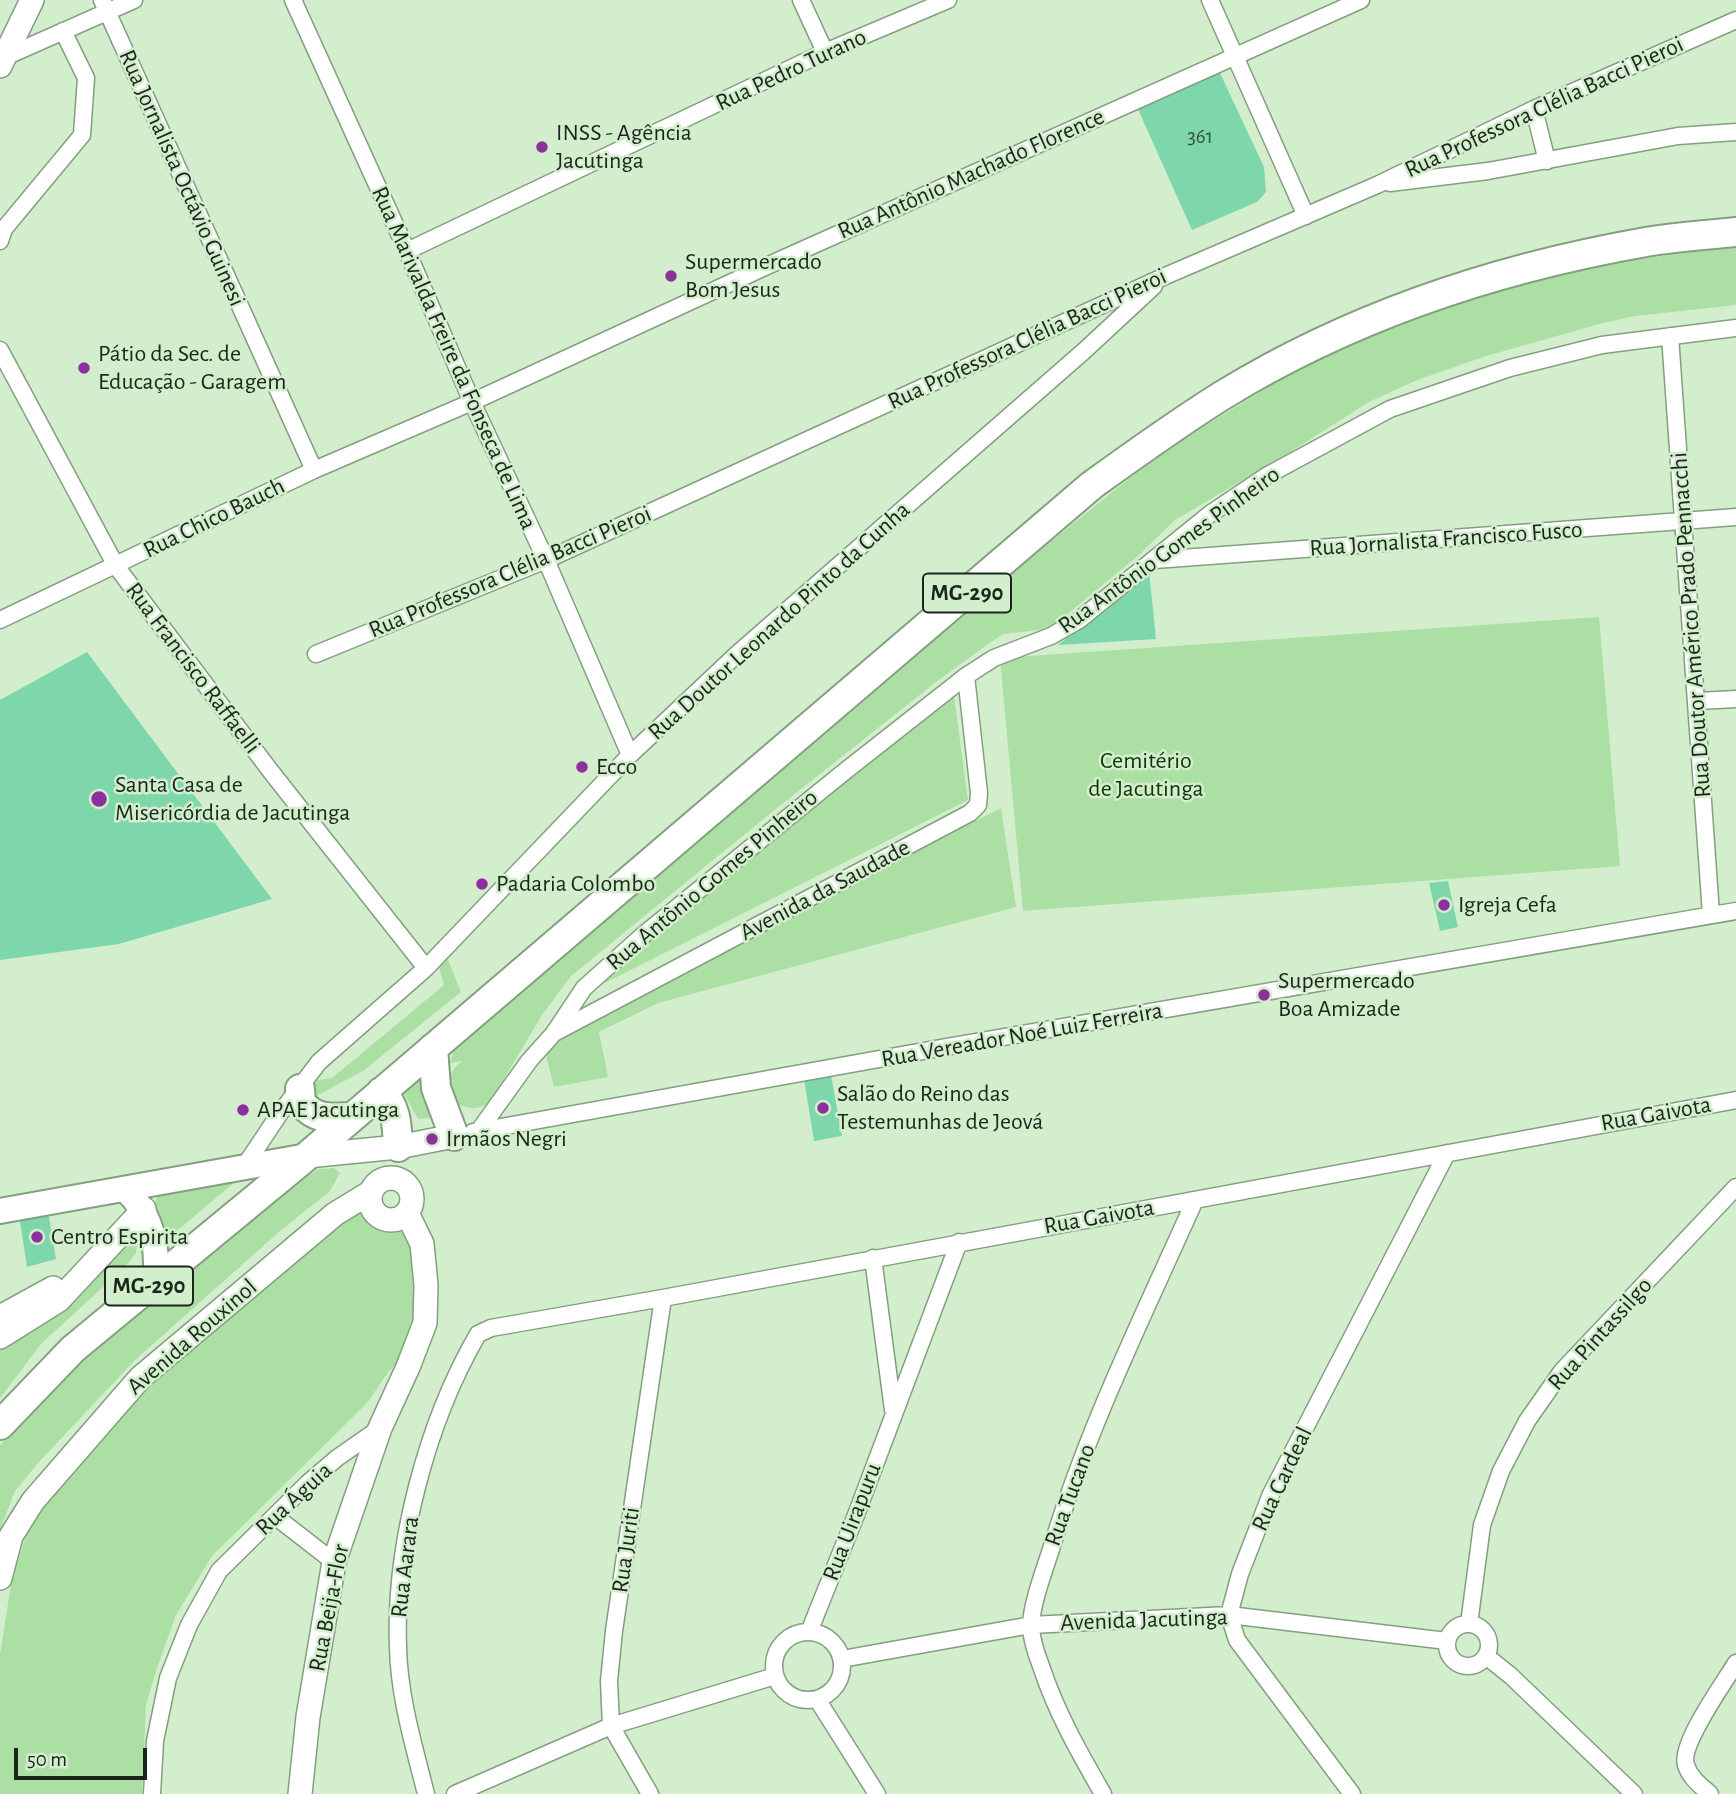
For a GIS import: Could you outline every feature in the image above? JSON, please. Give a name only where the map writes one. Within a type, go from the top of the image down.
[{"type":"highway","name":"MG-290","points":[[0,1425],[73,1349],[307,1156],[1092,485],[1224,395],[1276,365],[1345,331],[1433,296],[1496,276],[1648,241],[1736,232]]},
{"type":"highway","points":[[433,1048],[436,1088],[466,1134]]},
{"type":"highway","points":[[300,1089],[301,1102],[312,1114],[330,1118],[351,1117]]},
{"type":"highway","points":[[381,1092],[394,1110],[398,1147]]},
{"type":"main road","points":[[0,1211],[307,1156]]},
{"type":"main road","points":[[125,1189],[144,1209],[152,1227],[156,1250],[155,1280]]},
{"type":"street","points":[[2,62],[32,0]]},
{"type":"street","points":[[2,62],[105,6],[134,0]]},
{"type":"street","name":"Rua Marivalda Freire da Fonseca de Lima","points":[[293,0],[472,402],[546,560],[629,755]]},
{"type":"street","points":[[802,0],[825,52]]},
{"type":"street","name":"Rua Pedro Turano","points":[[407,251],[825,52],[948,0]]},
{"type":"street","points":[[1210,0],[1306,216]]},
{"type":"street","name":"Rua Antônio Machado Florence","points":[[314,470],[472,402],[780,260],[1361,0]]},
{"type":"street","name":"Rua Jornalista Octávio Guinesi","points":[[105,6],[314,470]]},
{"type":"street","name":"Rua Professora Clélia Bacci Pieroi","points":[[316,653],[546,560],[1163,277],[1377,185],[1534,109],[1736,20]]},
{"type":"street","points":[[0,240],[4,229],[82,135],[86,78],[63,31]]},
{"type":"street","points":[[1534,109],[1546,161]]},
{"type":"street","points":[[1377,185],[1489,171],[1678,136],[1736,132]]},
{"type":"street","name":"Rua Doutor Leonardo Pinto da Cunha","points":[[244,1167],[280,1113],[320,1062],[426,968],[629,755],[736,655],[1074,360],[1163,277]]},
{"type":"street","name":"Rua Antônio Gomes Pinheiro","points":[[466,1134],[554,1033],[584,988],[611,962],[833,780],[966,676],[994,658],[1051,636],[1079,620],[1210,514],[1268,475],[1401,405],[1510,368],[1602,345],[1736,328]]},
{"type":"street","name":"Rua Doutor Américo Prado Pennacchi","points":[[1670,336],[1682,522],[1698,701],[1711,914]]},
{"type":"street","name":"Rua Francisco Raffaelli","points":[[0,349],[116,566],[272,773],[426,968]]},
{"type":"street","name":"Rua Chico Bauch","points":[[0,620],[314,470]]},
{"type":"street","name":"Rua Jornalista Francisco Fusco","points":[[1155,560],[1736,517]]},
{"type":"street","name":"Avenida da Saudade","points":[[554,1033],[970,813],[978,805],[979,793],[966,676]]},
{"type":"street","points":[[1698,701],[1736,699]]},
{"type":"street","name":"Rua Vereador Noé Luiz Ferreira","points":[[307,1156],[398,1147],[1736,911]]},
{"type":"street","name":"Rua Gaivota","points":[[470,1348],[478,1334],[491,1328],[1736,1100]]},
{"type":"street","points":[[348,1153],[383,1184],[406,1185],[411,1194],[407,1213],[389,1220],[380,1217],[370,1202],[383,1184],[398,1147]]},
{"type":"street","name":"Rua Cardeal","points":[[1229,1615],[1240,1574],[1271,1494],[1447,1153]]},
{"type":"street","name":"Avenida Rouxinol","points":[[0,1578],[11,1536],[33,1501],[140,1378],[335,1214],[383,1184]]},
{"type":"street","name":"Rua Pintassilgo","points":[[1469,1624],[1482,1525],[1501,1471],[1527,1421],[1562,1371],[1736,1186]]},
{"type":"street","name":"Rua Tucano","points":[[1103,1794],[1070,1738],[1051,1697],[1035,1649],[1031,1625],[1064,1505],[1100,1415],[1195,1200]]},
{"type":"street","points":[[0,1337],[59,1300],[144,1209]]},
{"type":"street","points":[[380,1428],[425,1323],[426,1285],[422,1244],[407,1213]]},
{"type":"street","name":"Rua Uirapuru","points":[[809,1632],[959,1242]]},
{"type":"street","name":"Rua Uirapuru","points":[[873,1258],[893,1413]]},
{"type":"street","points":[[0,1317],[84,1271]]},
{"type":"street","name":"Rua Juriti","points":[[650,1794],[611,1726],[609,1681],[663,1298]]},
{"type":"street","name":"Rua Aarara","points":[[426,1794],[405,1711],[398,1648],[399,1587],[413,1502],[438,1422],[470,1348]]},
{"type":"street","name":"Rua Águia","points":[[152,1794],[155,1741],[168,1678],[188,1625],[219,1571],[309,1482],[337,1458],[380,1428]]},
{"type":"street","name":"Rua Beija-Flor","points":[[300,1794],[308,1717],[334,1562],[380,1428]]},
{"type":"street","points":[[276,1517],[334,1562]]},
{"type":"street","points":[[1229,1615],[1237,1640],[1352,1794]]},
{"type":"street","name":"Avenida Jacutinga","points":[[842,1659],[1031,1625],[1229,1615],[1447,1641]]},
{"type":"street","points":[[1469,1624],[1476,1625],[1487,1635],[1489,1649],[1486,1656],[1475,1665],[1460,1665],[1449,1655],[1447,1641],[1455,1629],[1469,1624]]},
{"type":"street","points":[[809,1632],[830,1640],[838,1648],[842,1659],[840,1679],[827,1695],[807,1700],[787,1693],[775,1676],[773,1665],[780,1645],[788,1638],[809,1632]]},
{"type":"street","points":[[1486,1656],[1511,1676],[1634,1794]]},
{"type":"street","points":[[1710,1794],[1691,1776],[1684,1762],[1686,1746],[1736,1663]]},
{"type":"street","points":[[455,1794],[611,1726],[775,1676]]},
{"type":"street","points":[[817,1699],[877,1794]]},
{"type":"green space","points":[[1736,246],[1736,305],[1635,316],[1603,323],[1486,356],[1417,380],[1369,402],[1175,520],[1140,554],[1059,621],[1040,630],[1003,634],[936,682],[571,976],[542,1015],[489,1104],[476,1108],[466,1107],[451,1096],[449,1078],[463,1061],[450,1063],[455,1046],[505,1007],[670,863],[815,743],[1030,558],[1165,450],[1323,354],[1405,320],[1542,279],[1625,261]]},
{"type":"green space","name":"Cemitério de Jacutinga","points":[[1599,617],[1620,866],[1023,911],[1000,658]]},
{"type":"green space","points":[[953,689],[968,800],[579,996]]},
{"type":"green space","points":[[1001,808],[1016,907],[658,1003],[599,1032],[608,1077],[554,1087],[542,1040]]},
{"type":"green space","points":[[444,950],[461,992],[363,1071],[316,1096],[310,1091],[305,1082],[332,1078],[444,985],[436,956]]},
{"type":"green space","points":[[417,1067],[440,1117],[418,1119],[399,1085]]},
{"type":"green space","points":[[334,1168],[340,1173],[330,1191],[280,1231],[134,1361],[38,1463],[15,1491],[0,1530],[0,1446],[68,1365],[291,1186],[319,1169]]},
{"type":"green space","points":[[236,1181],[160,1245],[155,1202],[159,1193]]},
{"type":"green space","points":[[367,1208],[397,1218],[414,1240],[418,1303],[401,1359],[389,1371],[367,1403],[212,1556],[176,1615],[146,1705],[142,1794],[0,1794],[0,1655],[12,1578],[32,1517],[137,1392],[299,1247]]},
{"type":"green space","points":[[138,1232],[136,1253],[126,1266],[41,1344],[0,1398],[0,1337],[106,1252],[121,1253],[128,1238]]},
{"type":"building","points":[[1219,71],[1264,167],[1266,192],[1257,202],[1192,230],[1137,107]]},
{"type":"building","points":[[1149,571],[1156,639],[1058,645]]},
{"type":"building","name":"Santa Casa de Misericórdia de Jacutinga","points":[[87,652],[272,899],[119,944],[0,960],[0,700]]},
{"type":"building","name":"Igreja Cefa","points":[[1448,881],[1458,927],[1440,931],[1429,883]]},
{"type":"building","name":"Salão do Reino das Testemunhas de Jeová","points":[[831,1075],[842,1136],[814,1141],[804,1079]]},
{"type":"building","name":"Centro Espirita","points":[[48,1211],[56,1259],[27,1267],[19,1215]]},
{"type":"place","name":"INSS - Agência Jacutinga","points":[[542,147]]},
{"type":"place","name":"Supermercado Bom Jesus","points":[[671,276]]},
{"type":"place","name":"Pátio da Sec. de Educação - Garagem","points":[[84,368]]},
{"type":"place","name":"Ecco","points":[[582,767]]},
{"type":"place","name":"Santa Casa de Misericórdia de Jacutinga","points":[[99,799]]},
{"type":"place","name":"Padaria Colombo","points":[[482,884]]},
{"type":"place","name":"Igreja Cefa","points":[[1444,905]]},
{"type":"place","name":"Supermercado Boa Amizade","points":[[1264,995]]},
{"type":"place","name":"Salão do Reino das Testemunhas de Jeová","points":[[823,1108]]},
{"type":"place","name":"APAE Jacutinga","points":[[243,1110]]},
{"type":"place","name":"Irmãos Negri","points":[[432,1139]]},
{"type":"place","name":"Centro Espirita","points":[[37,1237]]}]
